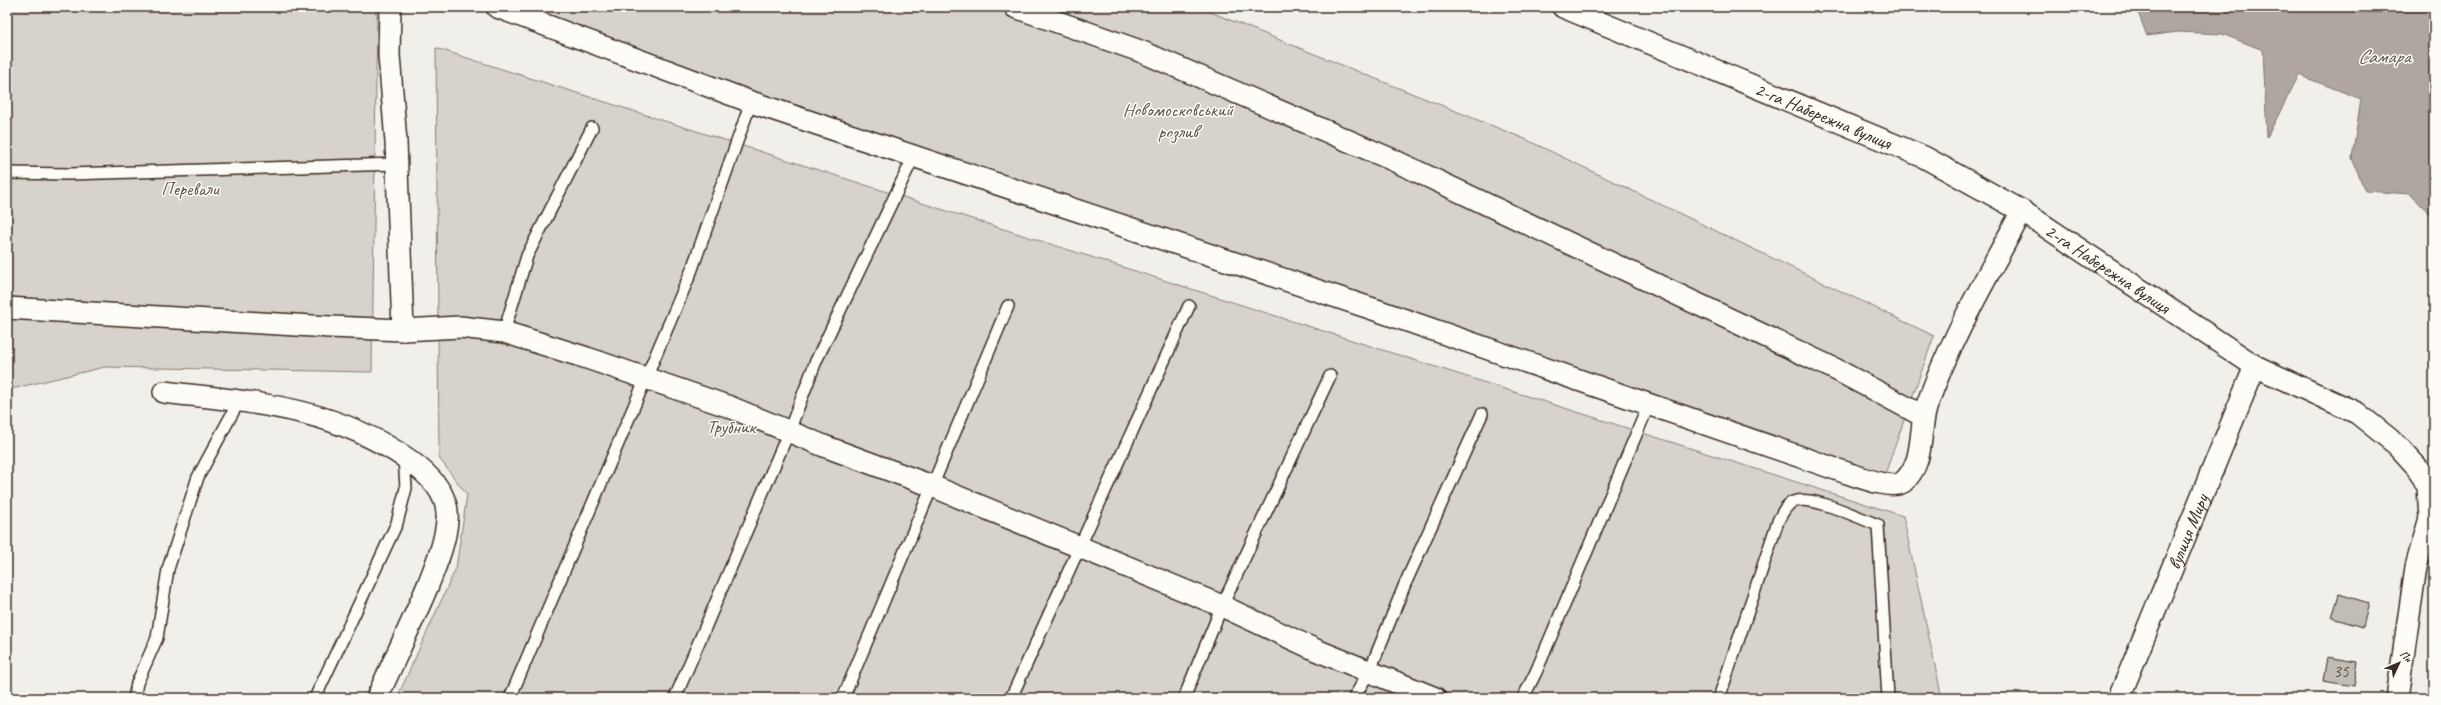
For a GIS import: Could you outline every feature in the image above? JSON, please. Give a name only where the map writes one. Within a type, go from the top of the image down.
[{"type":"street","points":[[390,7],[389,55],[397,164],[403,330]]},
{"type":"street","points":[[497,7],[751,102],[1380,311],[1848,473],[1896,485],[1903,482],[1917,459],[1922,443],[1923,416],[1937,375],[2022,211]]},
{"type":"street","points":[[1015,7],[1140,51],[1393,160],[1835,369],[1923,416]]},
{"type":"street","name":"2-га Набережна вулиця","points":[[1562,7],[1924,157],[2022,211],[2255,366],[2357,413],[2397,445],[2418,468],[2428,487],[2430,518],[2416,567],[2397,698]]},
{"type":"street","points":[[7,308],[403,330],[460,328],[504,332],[588,358],[730,408],[932,486],[1222,606],[1316,650],[1370,670],[1435,698]]},
{"type":"street","name":"вулиця Миру","points":[[2119,698],[2255,366]]},
{"type":"street","points":[[164,392],[287,407],[329,418],[367,434],[404,457],[429,475],[442,493],[448,520],[439,556],[377,698]]},
{"type":"lane","points":[[510,698],[691,272],[751,102]]},
{"type":"lane","points":[[504,332],[527,256],[592,128]]},
{"type":"lane","points":[[675,698],[789,431],[816,360],[914,156]]},
{"type":"lane","points":[[7,173],[69,174],[397,164]]},
{"type":"lane","points":[[843,698],[1008,306]]},
{"type":"lane","points":[[1011,698],[1078,546],[1189,306]]},
{"type":"lane","points":[[1184,698],[1222,606],[1330,376]]},
{"type":"lane","points":[[134,698],[137,683],[157,638],[168,569],[198,477],[239,401]]},
{"type":"lane","points":[[1523,698],[1536,672],[1649,404]]},
{"type":"lane","points":[[1354,698],[1370,670],[1405,584],[1482,414]]},
{"type":"lane","points":[[315,698],[397,522],[406,488],[404,457]]},
{"type":"lane","points":[[1719,698],[1778,521],[1785,508],[1792,502],[1801,500],[1813,501],[1878,525],[1888,698]]},
{"type":"green space","name":"Перевали","points":[[7,7],[377,7],[372,372],[105,367],[7,390]]},
{"type":"green space","name":"Новомосковський розлив","points":[[507,7],[1198,7],[1525,139],[1934,336],[1885,474],[884,140]]},
{"type":"green space","name":"Трубник","points":[[436,48],[1903,516],[1942,698],[397,698],[456,568],[467,495],[439,458]]},
{"type":"water","name":"Самара","points":[[2136,7],[2434,7],[2434,218],[2410,194],[2365,191],[2352,158],[2361,99],[2299,75],[2267,137],[2263,50],[2222,34],[2178,32],[2147,36]]},
{"type":"building","points":[[2339,594],[2369,603],[2363,627],[2332,618]]},
{"type":"building","points":[[2327,657],[2358,662],[2354,686],[2323,681]]}]
